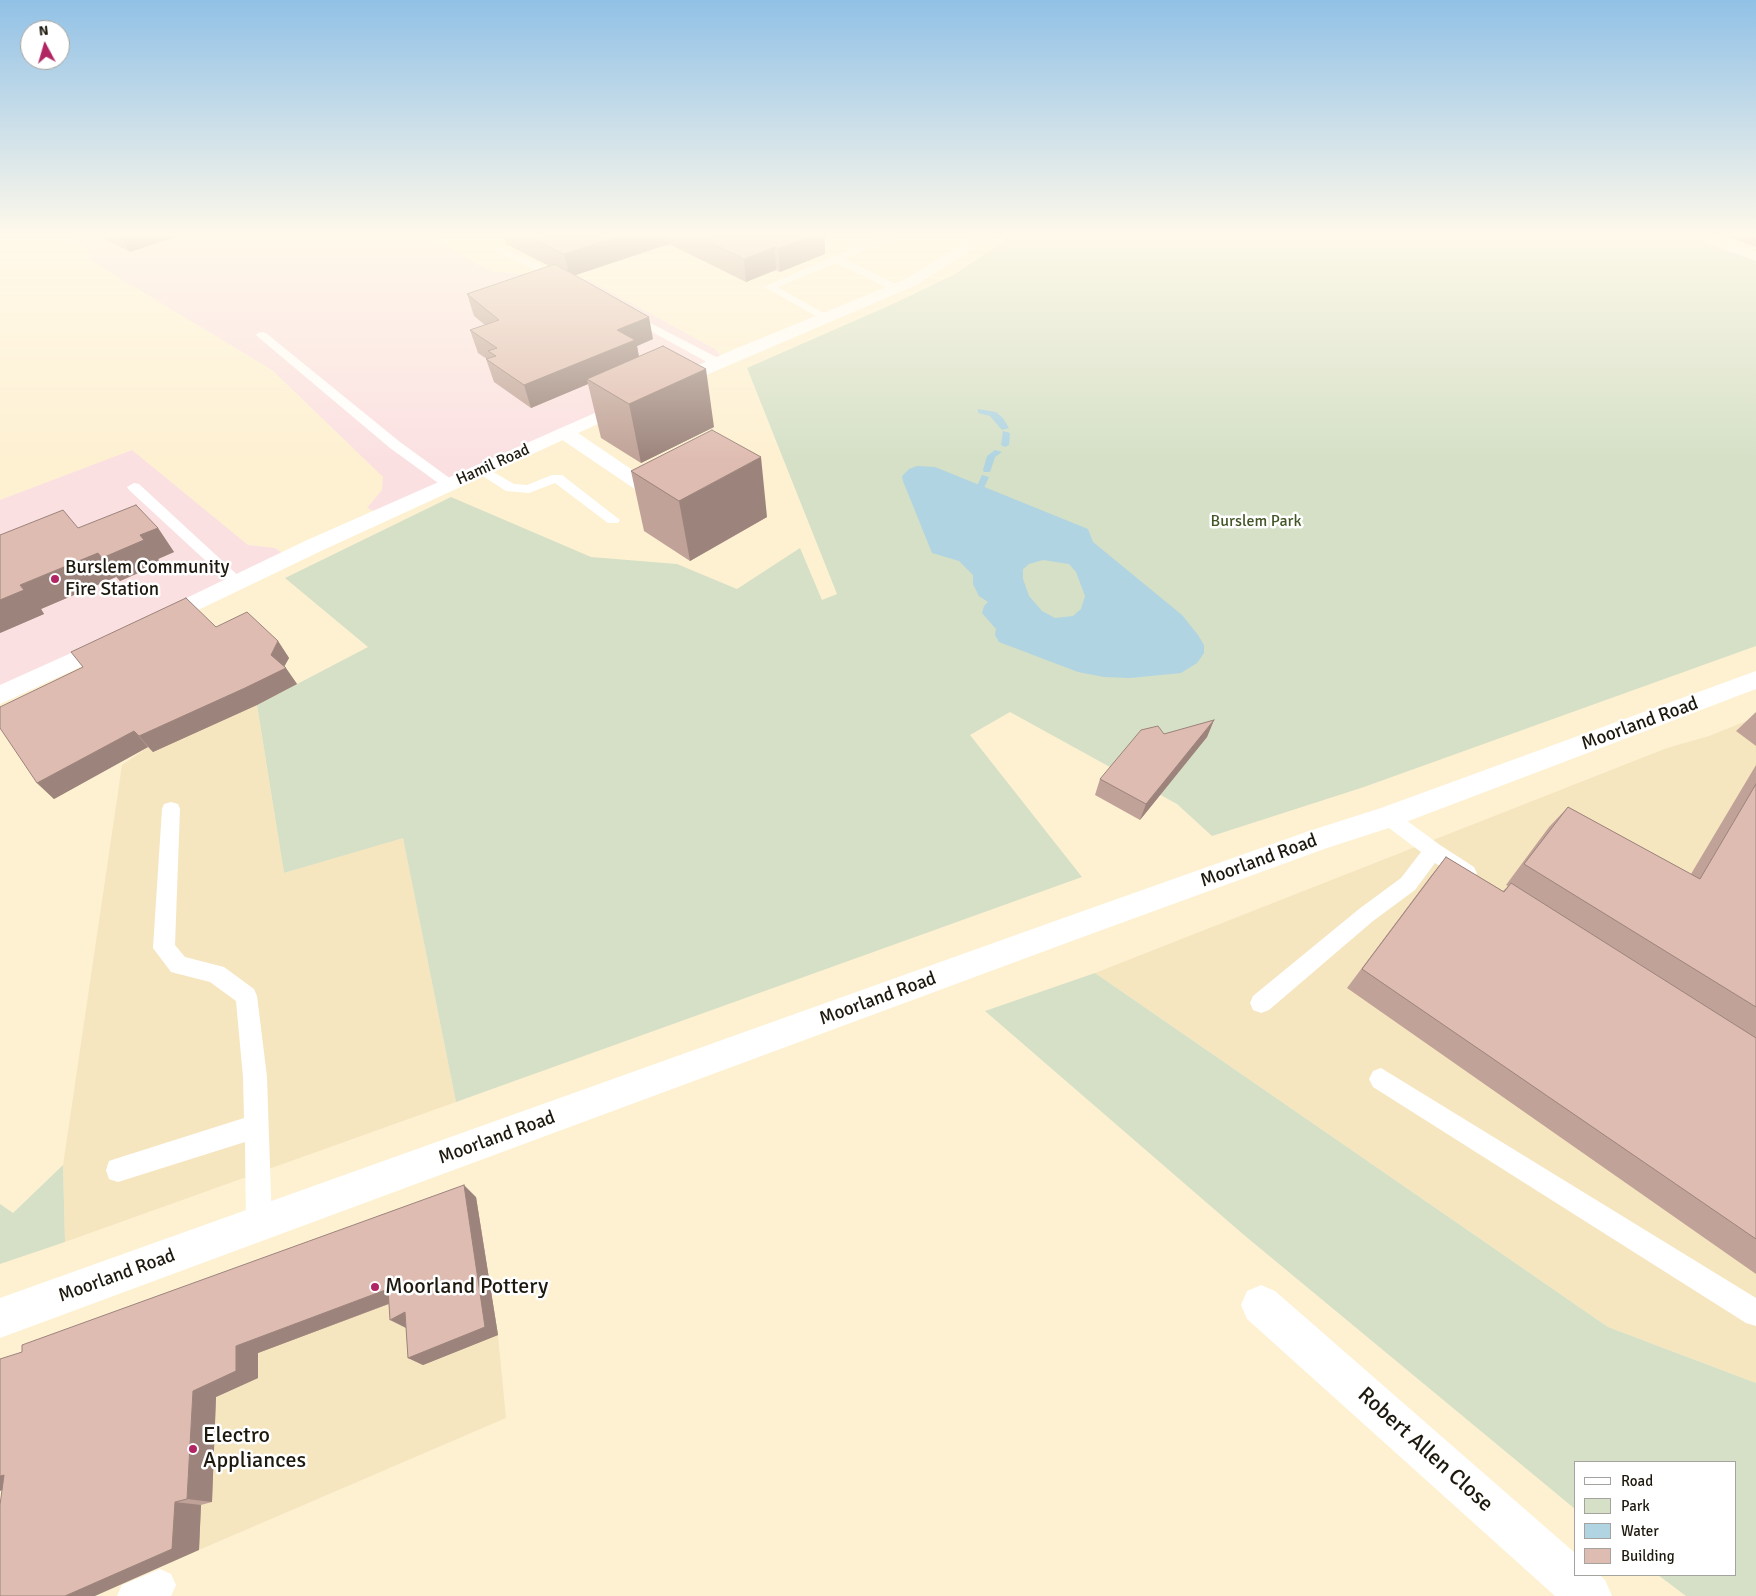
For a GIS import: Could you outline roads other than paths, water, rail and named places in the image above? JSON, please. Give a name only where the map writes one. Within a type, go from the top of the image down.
[{"type":"street","name":"Hamil Road","points":[[0,695],[313,546],[384,516],[650,393],[842,310]]},
{"type":"street","points":[[565,433],[658,496],[683,483]]},
{"type":"street","name":"Moorland Road","points":[[0,1318],[1097,919],[1300,846],[1388,817],[1756,680]]},
{"type":"street","name":"Robert Allen Close","points":[[1261,1305],[1589,1596]]},
{"type":"lane","points":[[811,310],[824,318]]},
{"type":"lane","points":[[622,311],[718,363]]},
{"type":"lane","points":[[262,335],[394,445],[450,485]]},
{"type":"lane","points":[[483,470],[510,488],[529,489],[557,478],[614,520]]},
{"type":"lane","points":[[134,487],[238,583]]},
{"type":"lane","points":[[171,809],[164,948],[179,965],[216,974],[246,996],[255,1077],[258,1225]]},
{"type":"lane","points":[[1388,817],[1433,852],[1483,883]]},
{"type":"lane","points":[[1261,1003],[1366,915],[1408,884],[1433,852]]},
{"type":"lane","points":[[1381,1079],[1756,1313]]},
{"type":"lane","points":[[118,1170],[256,1126]]},
{"type":"water","points":[[917,466],[935,467],[1088,529],[1093,542],[1182,615],[1204,645],[1204,653],[1197,663],[1181,673],[1130,678],[1104,677],[1078,672],[999,642],[995,635],[996,629],[982,613],[984,606],[988,602],[979,596],[973,584],[973,575],[959,561],[932,553],[903,481],[902,476],[909,469]],"holes":[[[1043,560],[1069,564],[1076,572],[1085,596],[1081,609],[1073,616],[1055,618],[1042,611],[1029,596],[1023,579],[1023,569],[1029,564]]]},
{"type":"waterway","points":[[981,411],[993,414],[1005,428]]},
{"type":"waterway","points":[[1005,445],[1006,433]]},
{"type":"waterway","points":[[987,470],[991,456],[998,452]]},
{"type":"waterway","points":[[981,486],[985,477]]},
{"type":"place","name":"Burslem Community Fire Station","points":[[55,579]]},
{"type":"place","name":"Moorland Pottery","points":[[375,1287]]},
{"type":"place","name":"Electro Appliances","points":[[193,1449]]},
{"type":"park label","name":"Burslem Park","points":[[1256,522]]}]
